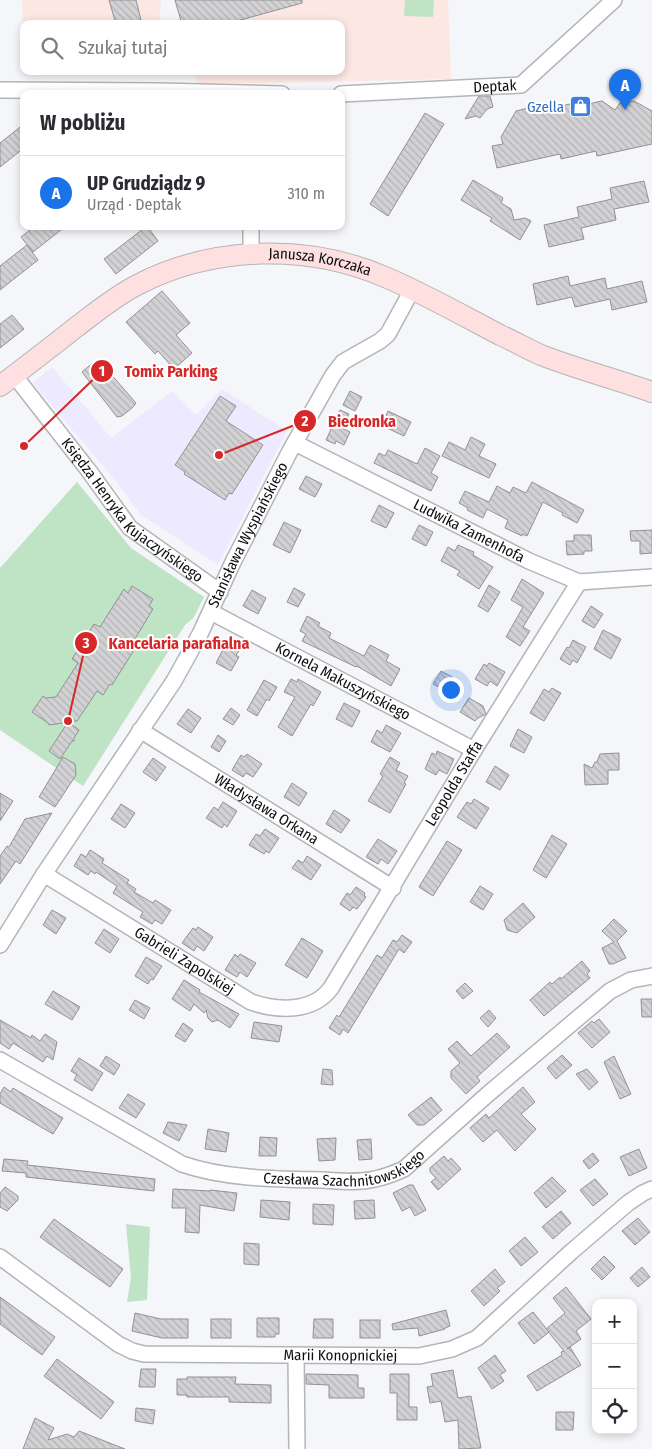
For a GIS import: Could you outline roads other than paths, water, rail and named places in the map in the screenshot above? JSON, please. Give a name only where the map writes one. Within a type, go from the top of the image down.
[{"type":"street","name":"Deptak","points":[[345,94],[521,85],[614,0]]},
{"type":"street","points":[[0,90],[20,90]]},
{"type":"street","points":[[251,230],[251,254]]},
{"type":"street","name":"Janusza Korczaka","points":[[7,381],[100,308],[136,286],[191,264],[210,259],[251,254],[299,255],[336,261],[373,272],[540,355],[652,392]]},
{"type":"street","name":"Stanisława Wyspiańskiego","points":[[0,945],[44,874],[174,681],[211,612],[233,562],[333,375],[343,362],[380,341],[388,334],[412,290]]},
{"type":"street","name":"Księdza Henryka Kujaczyńskiego","points":[[7,381],[89,472],[130,528],[220,592]]},
{"type":"street","name":"Ludwika Zamenhofa","points":[[295,443],[528,561],[579,582],[652,577]]},
{"type":"street","name":"Leopolda Staffa","points":[[331,988],[393,888],[474,750],[579,582]]},
{"type":"street","name":"Kornela Makuszyńskiego","points":[[211,612],[474,750]]},
{"type":"street","name":"Władysława Orkana","points":[[140,730],[393,888]]},
{"type":"street","name":"Gabrieli Zapolskiej","points":[[44,874],[251,1002],[267,1007],[297,1007],[318,1000],[331,988]]},
{"type":"street","name":"Czesława Szachnitowskiego","points":[[0,1060],[182,1164],[216,1174],[296,1180],[374,1180],[390,1176],[404,1169],[488,1094],[610,991],[631,980],[652,976]]},
{"type":"street","name":"Marii Konopnickiej","points":[[0,1257],[118,1344],[132,1351],[144,1354],[419,1356],[452,1349],[477,1338],[628,1203],[652,1189]]},
{"type":"street","points":[[296,1356],[297,1449]]},
{"type":"place","name":"Gzella","points":[[580,107]]},
{"type":"place","name":"UP Grudziądz 9","points":[[625,110]]},
{"type":"place","name":"Tomix Parking","points":[[24,446]]},
{"type":"place","name":"Biedronka","points":[[219,455]]},
{"type":"place","name":"Kancelaria parafialna","points":[[68,721]]}]
